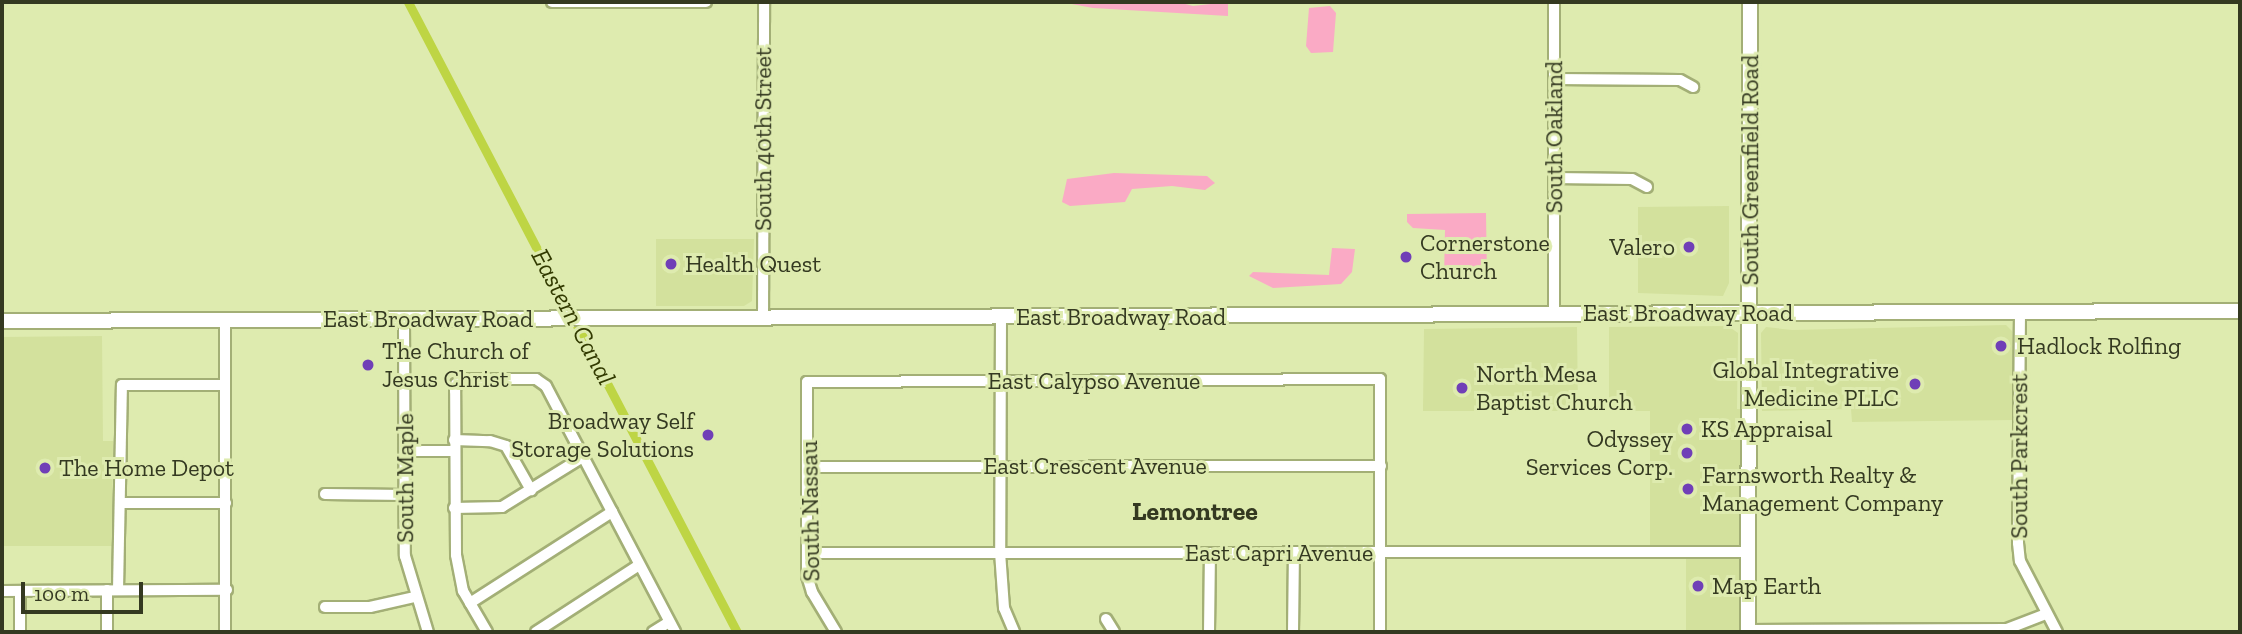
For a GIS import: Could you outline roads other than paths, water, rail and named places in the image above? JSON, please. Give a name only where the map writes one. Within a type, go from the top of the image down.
[{"type":"main road","name":"South Greenfield Road","points":[[1748,631],[1750,2]]},
{"type":"main road","name":"East Broadway Road","points":[[2,321],[2240,312]]},
{"type":"street","points":[[552,2],[706,2]]},
{"type":"street","name":"South 40th Street","points":[[763,319],[764,2]]},
{"type":"street","name":"South Oakland","points":[[1554,2],[1554,314]]},
{"type":"street","points":[[1554,79],[1680,79],[1693,87]]},
{"type":"street","points":[[1554,178],[1632,179],[1647,187]]},
{"type":"street","name":"South Parkcrest","points":[[2021,313],[2020,561],[2057,632]]},
{"type":"street","points":[[1001,318],[1000,552],[1004,608],[1014,632]]},
{"type":"street","points":[[225,320],[225,632]]},
{"type":"street","name":"South Maple","points":[[404,320],[405,556],[414,597],[428,632]]},
{"type":"street","points":[[487,632],[470,603],[456,555],[456,384],[468,379],[541,381],[675,632]]},
{"type":"street","name":"East Calypso Avenue","points":[[807,383],[1380,379],[1381,466]]},
{"type":"street","name":"South Nassau","points":[[807,383],[808,553],[812,592],[836,632]]},
{"type":"street","points":[[118,590],[122,385],[225,385]]},
{"type":"street","points":[[405,451],[490,440],[506,446],[531,491]]},
{"type":"street","points":[[454,508],[502,507],[583,457]]},
{"type":"street","points":[[1380,632],[1381,466]]},
{"type":"street","name":"East Crescent Avenue","points":[[808,467],[1381,466]]},
{"type":"street","points":[[325,494],[405,495]]},
{"type":"street","points":[[120,503],[226,503]]},
{"type":"street","points":[[470,603],[612,512]]},
{"type":"street","name":"East Capri Avenue","points":[[808,553],[1749,552]]},
{"type":"street","points":[[1293,632],[1294,553]]},
{"type":"street","points":[[1209,632],[1210,554]]},
{"type":"street","points":[[536,632],[639,565]]},
{"type":"street","points":[[107,590],[107,632]]},
{"type":"street","points":[[2,591],[227,590]]},
{"type":"street","points":[[20,591],[20,632]]},
{"type":"street","points":[[325,607],[370,607],[414,597]]},
{"type":"street","points":[[1748,631],[2007,629],[2046,614]]},
{"type":"street","points":[[1106,619],[1114,632]]},
{"type":"street","points":[[653,632],[669,622]]},
{"type":"waterway","name":"Eastern Canal","points":[[408,2],[737,632]]},
{"type":"place","name":"Valero","points":[[1689,247]]},
{"type":"place","name":"Cornerstone Church","points":[[1406,257]]},
{"type":"place","name":"Health Quest","points":[[671,264]]},
{"type":"place","name":"Hadlock Rolfing","points":[[2001,346]]},
{"type":"place","name":"The Church of Jesus Christ","points":[[368,365]]},
{"type":"place","name":"Global Integrative Medicine PLLC","points":[[1915,384]]},
{"type":"place","name":"North Mesa Baptist Church","points":[[1462,388]]},
{"type":"place","name":"KS Appraisal","points":[[1687,429]]},
{"type":"place","name":"Broadway Self Storage Solutions","points":[[708,435]]},
{"type":"place","name":"Odyssey Services Corp.","points":[[1687,453]]},
{"type":"place","name":"The Home Depot","points":[[45,468]]},
{"type":"place","name":"Farnsworth Realty & Management Company","points":[[1688,489]]},
{"type":"place","name":"Map Earth","points":[[1698,586]]},
{"type":"district","name":"Lemontree","points":[[1195,512]]}]
